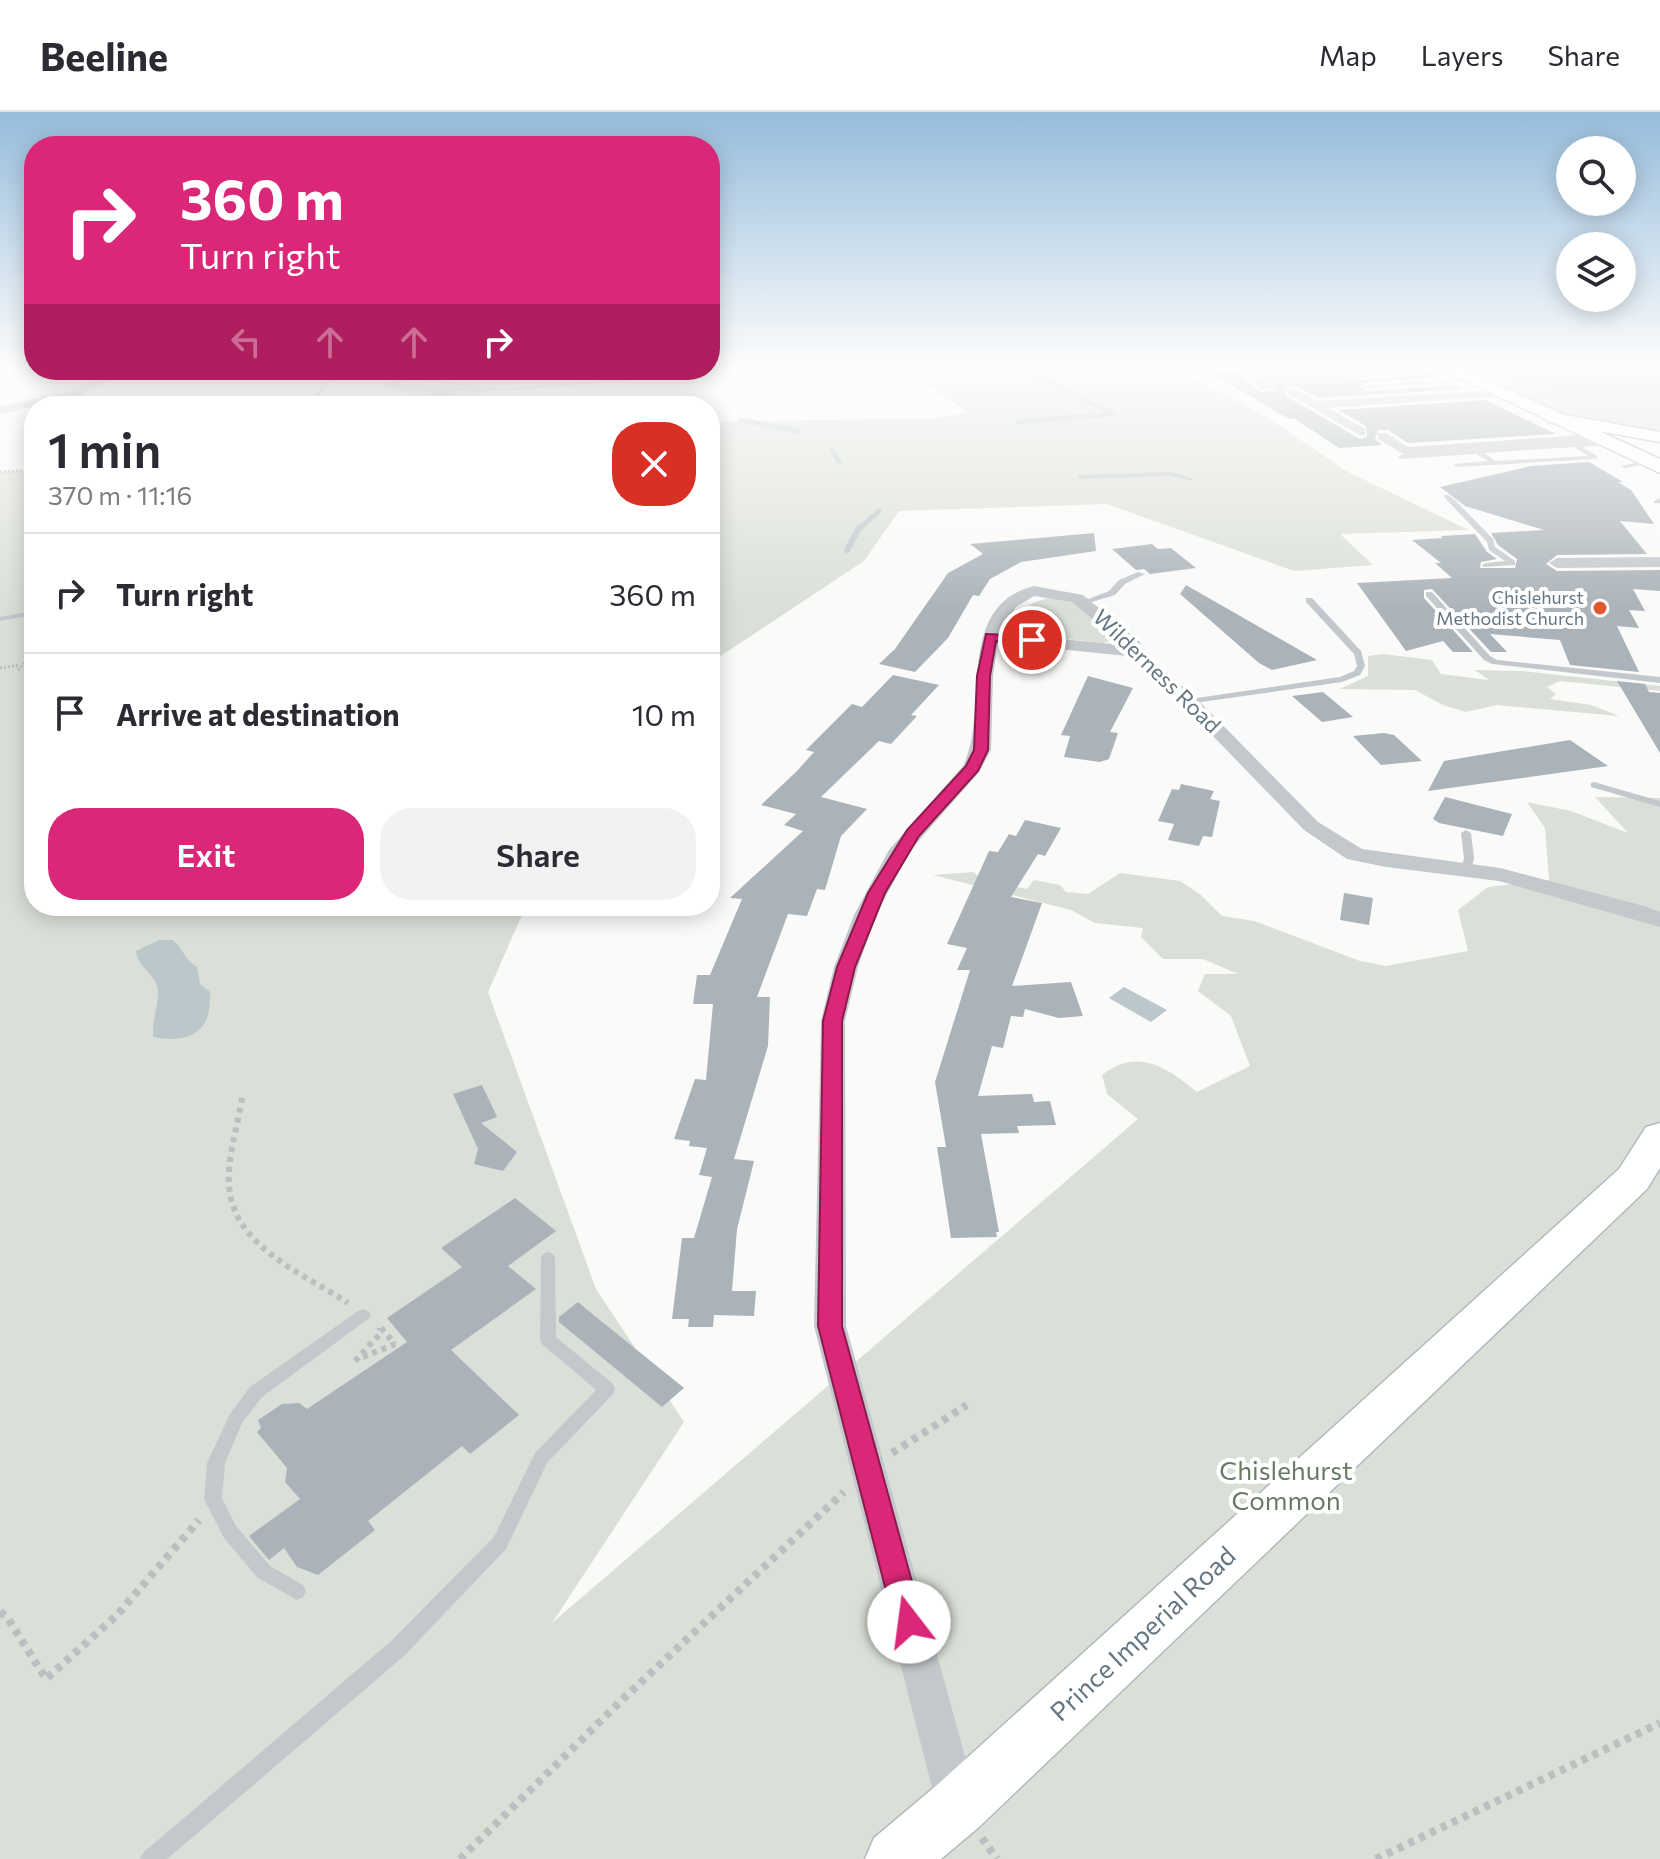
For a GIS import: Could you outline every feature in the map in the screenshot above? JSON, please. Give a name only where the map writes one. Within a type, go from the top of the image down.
[{"type":"main road","points":[[1621,449],[1655,465]]},
{"type":"main road","name":"Prince Imperial Road","points":[[895,1859],[958,1806],[1633,1179],[1660,1136]]},
{"type":"street","points":[[1401,449],[1405,451],[1450,449]]},
{"type":"street","points":[[1557,563],[1660,562]]},
{"type":"street","name":"Wilderness Road","points":[[958,1806],[830,1326],[833,1021],[846,967],[865,915],[900,850],[972,768],[981,750],[984,676],[991,637],[1009,604],[1023,594],[1049,591],[1085,602],[1134,646],[1132,651],[1190,702],[1311,826],[1355,854],[1386,861],[1500,875],[1660,920]]},
{"type":"street","points":[[991,637],[1132,651]]},
{"type":"lane","points":[[1401,457],[1535,449]]},
{"type":"lane","points":[[1457,465],[1595,457],[1580,449]]},
{"type":"lane","points":[[1478,452],[1495,463]]},
{"type":"lane","points":[[1624,466],[1655,465]]},
{"type":"lane","points":[[1080,477],[1172,474],[1191,479]]},
{"type":"lane","points":[[1446,496],[1465,511],[1492,548],[1512,563],[1486,565]]},
{"type":"lane","points":[[1085,602],[1112,593],[1122,582],[1141,574]]},
{"type":"lane","points":[[1429,594],[1487,658],[1495,662],[1660,680]]},
{"type":"lane","points":[[1190,702],[1357,673],[1361,666],[1358,653],[1309,600]]},
{"type":"lane","points":[[0,619],[24,614]]},
{"type":"lane","points":[[1594,785],[1660,804]]},
{"type":"lane","points":[[1466,833],[1469,858],[1466,870]]},
{"type":"lane","points":[[151,1859],[397,1649],[500,1543],[541,1458],[607,1389],[548,1340],[548,1258]]},
{"type":"lane","points":[[297,1591],[264,1572],[230,1532],[213,1499],[216,1463],[244,1404],[256,1392],[363,1315]]},
{"type":"path","points":[[0,472],[24,471]]},
{"type":"path","points":[[0,668],[19,668],[24,663]]},
{"type":"path","points":[[242,1098],[229,1183],[236,1213],[247,1230],[277,1259],[363,1315]]},
{"type":"path","points":[[355,1361],[398,1343],[380,1327]]},
{"type":"path","points":[[460,1859],[623,1699],[868,1469],[967,1405]]},
{"type":"path","points":[[0,1612],[7,1617],[46,1679],[146,1584],[213,1499]]},
{"type":"path","points":[[1376,1859],[1660,1723]]},
{"type":"green space","points":[[720,449],[1313,449],[1348,472],[1469,530],[1340,534],[1373,565],[1294,571],[1107,504],[899,511],[864,561],[720,656]]},
{"type":"green space","name":"Chislehurst Common","points":[[24,471],[24,916],[522,916],[488,992],[596,1289],[684,1422],[552,1623],[1138,1119],[1107,1094],[1102,1075],[1127,1062],[1140,1061],[1163,1068],[1197,1092],[1250,1066],[1231,1016],[1198,991],[1205,974],[1238,974],[1203,959],[1163,959],[1141,937],[1143,928],[1095,923],[1071,910],[933,875],[973,872],[983,880],[1027,889],[1034,880],[1060,885],[1066,892],[1088,894],[1120,873],[1180,881],[1201,895],[1222,916],[1254,921],[1360,961],[1386,966],[1468,951],[1458,910],[1488,887],[1549,880],[1545,828],[1527,802],[1571,811],[1628,833],[1595,797],[1660,798],[1660,1859],[0,1859],[0,472]]},
{"type":"green space","points":[[1055,598],[1075,603],[1115,640],[1102,643],[1015,633],[1018,618],[1027,607],[1040,600]]},
{"type":"green space","points":[[1383,654],[1432,660],[1441,674],[1489,680],[1475,670],[1521,671],[1660,686],[1660,691],[1560,681],[1547,687],[1556,694],[1550,699],[1591,705],[1619,716],[1496,705],[1466,712],[1443,705],[1415,690],[1340,689],[1368,676],[1368,656]]},
{"type":"shaded area","points":[[159,940],[173,940],[176,943],[197,967],[200,984],[210,992],[210,1006],[203,1026],[178,1039],[153,1037],[157,985],[137,957],[136,951]]},
{"type":"shaded area","points":[[1124,987],[1167,1010],[1151,1022],[1109,998]]},
{"type":"building","points":[[1589,462],[1623,482],[1618,482],[1631,490],[1654,524],[1620,521],[1647,554],[1557,555],[1546,564],[1557,571],[1660,570],[1660,591],[1633,589],[1645,611],[1629,610],[1639,628],[1617,626],[1639,672],[1570,665],[1560,640],[1490,634],[1507,652],[1491,652],[1432,589],[1424,590],[1424,598],[1473,652],[1453,652],[1443,641],[1406,651],[1357,583],[1452,578],[1435,563],[1441,563],[1412,540],[1443,538],[1441,536],[1475,534],[1487,552],[1497,559],[1481,562],[1480,568],[1515,568],[1517,559],[1498,545],[1491,533],[1544,530],[1465,506],[1440,487],[1531,466]]},
{"type":"building","points":[[1094,533],[1096,551],[1021,562],[990,579],[979,596],[973,595],[948,638],[915,672],[879,664],[895,649],[948,573],[983,554],[970,544]]},
{"type":"building","points":[[1152,544],[1158,549],[1171,548],[1196,568],[1150,574],[1144,569],[1136,570],[1112,549]]},
{"type":"building","points":[[1186,585],[1317,660],[1272,670],[1259,663],[1180,594]]},
{"type":"building","points":[[893,675],[939,685],[911,715],[917,716],[891,744],[879,741],[821,797],[867,809],[841,836],[825,890],[817,889],[807,916],[788,914],[757,997],[770,997],[768,1046],[734,1159],[754,1161],[737,1229],[732,1291],[756,1291],[754,1316],[714,1315],[713,1327],[688,1327],[689,1319],[672,1319],[682,1238],[694,1238],[712,1177],[699,1175],[707,1148],[689,1146],[690,1141],[674,1139],[695,1079],[706,1080],[713,1004],[693,1004],[697,975],[710,975],[742,899],[730,898],[803,831],[784,825],[796,814],[761,805],[797,771],[814,752],[806,750],[852,704],[862,707]]},
{"type":"building","points":[[1088,676],[1133,688],[1110,732],[1118,733],[1109,759],[1100,762],[1064,757],[1070,736],[1061,735]]},
{"type":"building","points":[[1617,681],[1645,684],[1649,692],[1660,693],[1660,753]]},
{"type":"building","points":[[1323,692],[1353,717],[1322,722],[1292,696]]},
{"type":"building","points":[[1394,735],[1422,761],[1381,765],[1353,736]]},
{"type":"building","points":[[1570,740],[1608,766],[1428,791],[1444,761]]},
{"type":"building","points":[[1181,784],[1214,791],[1210,799],[1220,801],[1212,837],[1203,836],[1199,846],[1168,840],[1174,824],[1158,821],[1172,789],[1179,790]]},
{"type":"building","points":[[1445,797],[1512,814],[1503,836],[1439,823],[1433,819]]},
{"type":"building","points":[[1025,820],[1061,828],[1045,856],[1038,854],[1011,897],[1042,903],[1012,986],[1071,982],[1083,1016],[1059,1018],[1025,1009],[1023,1017],[1011,1016],[1003,1048],[992,1046],[978,1096],[1032,1094],[1034,1102],[1050,1101],[1056,1125],[1017,1126],[1019,1133],[981,1134],[999,1232],[996,1232],[997,1237],[951,1238],[937,1147],[946,1147],[935,1082],[970,970],[957,970],[967,948],[947,944],[989,851],[998,852],[1009,834],[1016,836]]},
{"type":"building","points":[[1344,893],[1373,898],[1369,925],[1340,920]]},
{"type":"building","points":[[482,1085],[497,1117],[481,1123],[517,1152],[503,1171],[474,1164],[478,1149],[453,1094]]},
{"type":"building","points":[[515,1198],[556,1231],[508,1266],[536,1289],[451,1350],[519,1415],[470,1454],[462,1446],[368,1521],[375,1530],[318,1575],[297,1567],[284,1548],[269,1560],[249,1536],[300,1499],[285,1482],[287,1468],[257,1432],[261,1428],[258,1420],[282,1404],[299,1403],[307,1409],[407,1342],[387,1318],[462,1267],[441,1248]]},
{"type":"building","points":[[578,1302],[684,1388],[662,1407],[559,1322],[559,1317]]},
{"type":"waterway","points":[[832,450],[840,463]]},
{"type":"waterway","points":[[858,530],[879,511]]},
{"type":"waterway","points":[[847,550],[859,528]]},
{"type":"place","name":"Chislehurst Methodist Church","points":[[1600,608]]},
{"type":"route","points":[[909,1622],[830,1326],[833,1021],[846,967],[865,915],[900,850],[972,768],[981,750],[984,676],[991,637],[1032,640]]}]
